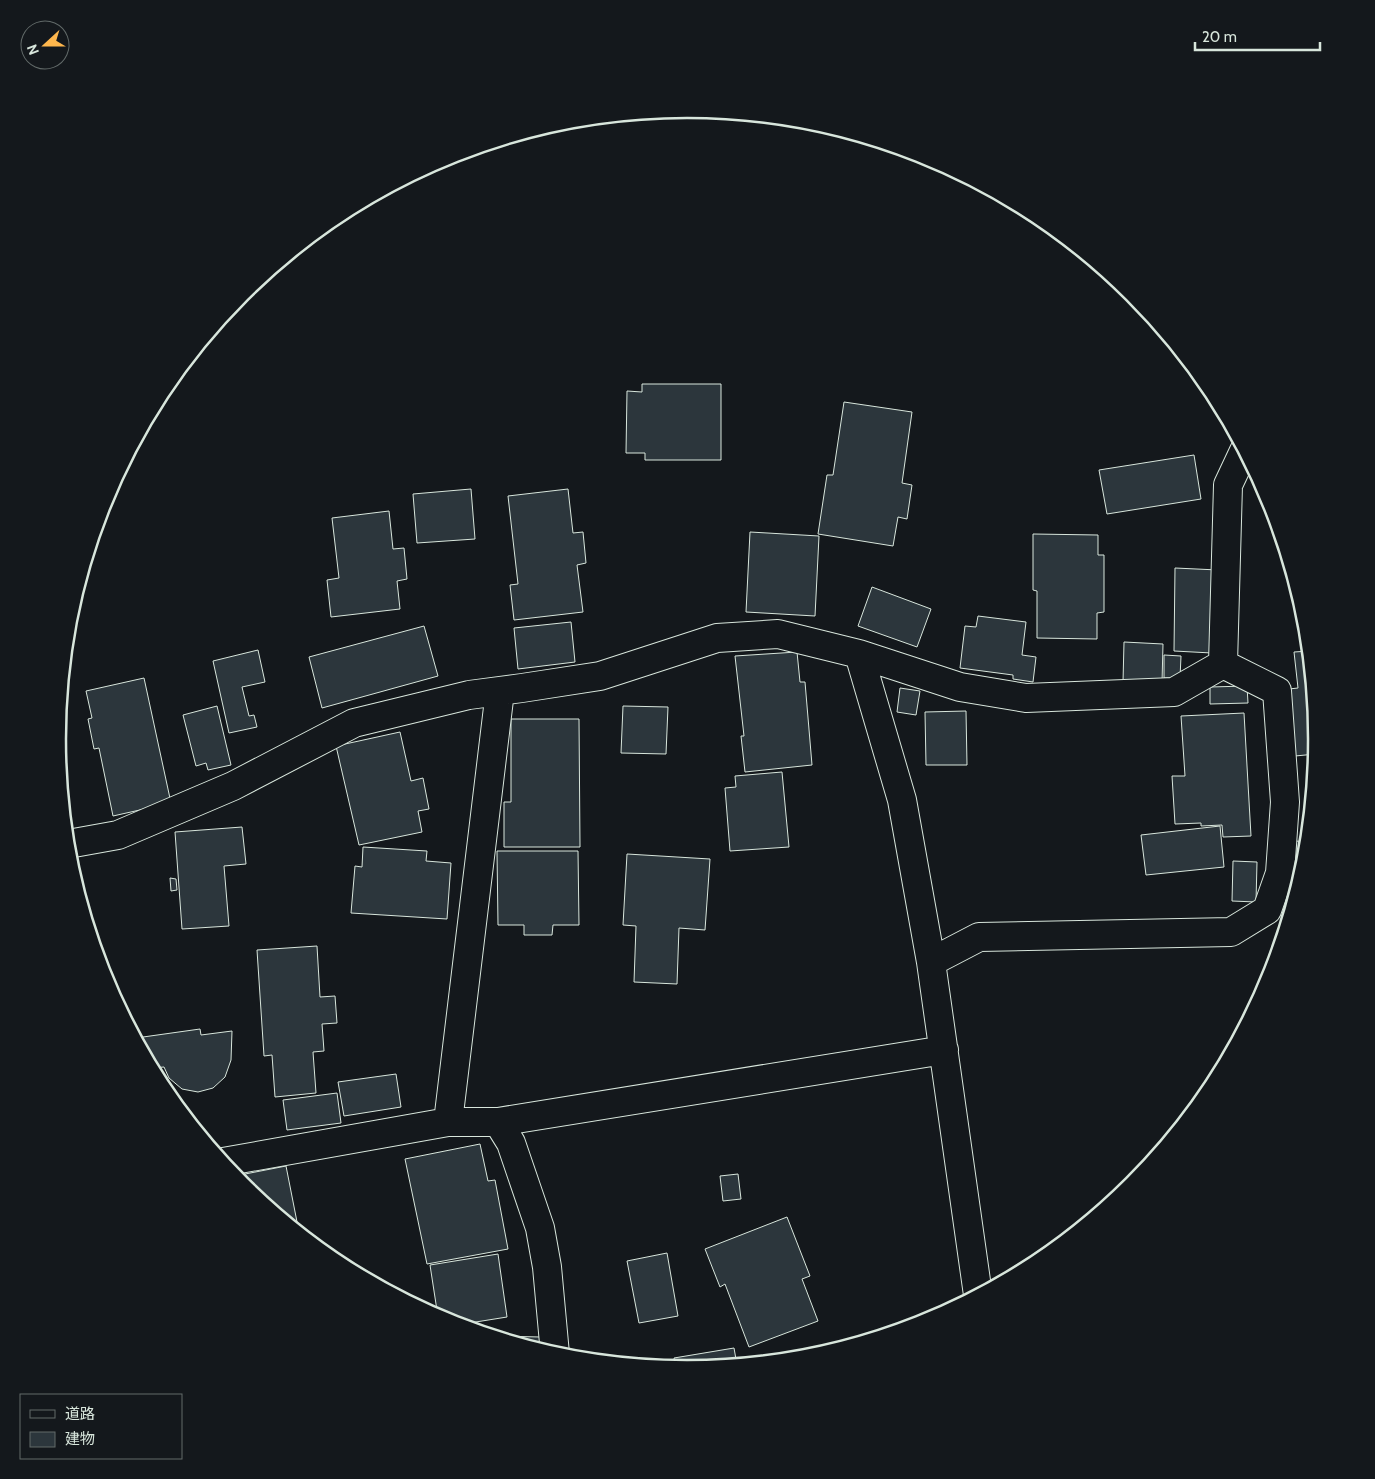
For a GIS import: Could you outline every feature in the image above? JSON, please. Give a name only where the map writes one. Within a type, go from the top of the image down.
[{"type":"street","points":[[1223,664],[1228,485],[1241,457]]},
{"type":"street","points":[[75,843],[118,835],[233,786],[354,723],[469,695],[600,676],[717,638],[778,634],[859,654],[960,687],[1026,698],[1174,692],[1223,664]]},
{"type":"street","points":[[859,654],[902,800],[931,962],[977,1289]]},
{"type":"street","points":[[931,962],[980,937],[1232,932],[1267,910],[1280,873],[1286,802],[1276,691],[1223,664]]},
{"type":"street","points":[[448,1122],[500,691]]},
{"type":"street","points":[[231,1161],[448,1122],[498,1122],[944,1050]]},
{"type":"street","points":[[498,1122],[511,1143],[540,1228],[547,1267],[554,1346]]},
{"type":"building","points":[[642,384],[721,384],[721,460],[645,460],[645,453],[626,453],[627,391],[642,392]]},
{"type":"building","points":[[844,402],[912,412],[902,483],[912,485],[907,519],[898,517],[893,546],[818,534],[827,475],[833,475]]},
{"type":"building","points":[[1194,455],[1201,499],[1107,514],[1099,470]]},
{"type":"building","points":[[471,489],[475,539],[417,543],[413,494]]},
{"type":"building","points":[[568,489],[573,533],[583,532],[586,563],[577,565],[583,612],[514,620],[510,585],[518,584],[508,496]]},
{"type":"building","points":[[389,511],[393,549],[404,548],[407,579],[397,581],[400,609],[331,617],[327,580],[339,578],[332,518]]},
{"type":"building","points":[[750,532],[819,536],[815,616],[746,612]]},
{"type":"building","points":[[1033,534],[1098,535],[1098,555],[1104,555],[1104,612],[1097,613],[1097,639],[1037,638],[1037,591],[1033,590]]},
{"type":"building","points":[[1175,568],[1218,570],[1212,653],[1174,651]]},
{"type":"building","points":[[872,587],[931,609],[917,647],[858,626]]},
{"type":"building","points":[[978,616],[1026,622],[1022,655],[1036,657],[1033,682],[1013,679],[1013,675],[960,668],[965,626],[976,627]]},
{"type":"building","points":[[571,622],[575,662],[518,669],[514,628]]},
{"type":"building","points":[[424,626],[438,676],[322,708],[309,657]]},
{"type":"building","points":[[1124,642],[1163,644],[1162,683],[1123,682]]},
{"type":"building","points":[[258,650],[265,682],[242,687],[249,716],[254,715],[257,727],[229,733],[213,661]]},
{"type":"building","points":[[1302,651],[1309,739],[1308,755],[1295,756],[1289,689],[1298,688],[1294,652]]},
{"type":"building","points":[[797,652],[800,682],[805,682],[812,765],[745,772],[741,736],[744,736],[735,656]]},
{"type":"building","points":[[1164,655],[1181,656],[1180,678],[1164,678]]},
{"type":"building","points":[[144,678],[171,803],[113,816],[99,748],[94,749],[88,719],[92,718],[86,691]]},
{"type":"building","points":[[1247,686],[1248,703],[1210,704],[1210,687]]},
{"type":"building","points":[[900,688],[920,691],[916,715],[897,712]]},
{"type":"building","points":[[217,706],[231,765],[208,770],[206,763],[196,766],[183,715]]},
{"type":"building","points":[[623,706],[668,707],[666,754],[621,753]]},
{"type":"building","points":[[966,711],[967,765],[926,765],[925,712]]},
{"type":"building","points":[[1244,713],[1251,836],[1223,837],[1222,825],[1201,826],[1201,823],[1175,824],[1172,776],[1185,776],[1181,716]]},
{"type":"building","points":[[511,719],[579,719],[580,847],[504,847],[504,802],[511,802]]},
{"type":"building","points":[[400,732],[411,781],[423,778],[429,809],[418,811],[422,832],[359,845],[336,746]]},
{"type":"building","points":[[782,772],[789,847],[730,851],[725,788],[736,787],[735,776]]},
{"type":"building","points":[[1220,826],[1224,867],[1146,875],[1141,835]]},
{"type":"building","points":[[242,827],[246,864],[224,866],[229,926],[182,929],[175,832]]},
{"type":"building","points":[[1296,841],[1300,841],[1297,861],[1295,869]]},
{"type":"building","points":[[363,847],[427,851],[426,861],[451,863],[447,919],[351,913],[355,866],[362,867]]},
{"type":"building","points":[[497,851],[578,851],[579,925],[553,925],[552,935],[524,935],[524,925],[498,925]]},
{"type":"building","points":[[627,854],[710,859],[705,930],[679,928],[677,984],[634,982],[636,926],[623,925]]},
{"type":"building","points":[[1233,861],[1257,862],[1256,902],[1232,901]]},
{"type":"building","points":[[170,878],[176,879],[177,890],[171,891]]},
{"type":"building","points":[[317,946],[320,997],[335,996],[337,1023],[322,1024],[324,1051],[313,1052],[316,1093],[275,1097],[272,1055],[264,1056],[257,950]]},
{"type":"building","points":[[200,1029],[201,1035],[232,1031],[231,1060],[225,1077],[213,1088],[198,1092],[182,1089],[169,1078],[164,1067],[160,1067],[142,1037]]},
{"type":"building","points":[[396,1074],[401,1107],[344,1116],[338,1082]]},
{"type":"building","points":[[337,1093],[341,1123],[287,1130],[283,1100]]},
{"type":"building","points":[[480,1144],[488,1181],[495,1180],[508,1249],[427,1264],[405,1159]]},
{"type":"building","points":[[286,1166],[297,1222],[278,1207],[244,1174]]},
{"type":"building","points":[[738,1174],[741,1199],[723,1201],[720,1176]]},
{"type":"building","points":[[787,1217],[810,1276],[802,1279],[818,1321],[749,1347],[725,1284],[720,1287],[705,1249]]},
{"type":"building","points":[[667,1253],[678,1316],[639,1323],[627,1261]]},
{"type":"building","points":[[498,1254],[507,1317],[474,1322],[436,1307],[430,1265]]},
{"type":"building","points":[[515,1336],[541,1337],[541,1343]]},
{"type":"building","points":[[734,1348],[736,1358],[688,1361],[674,1360],[674,1358]]}]
